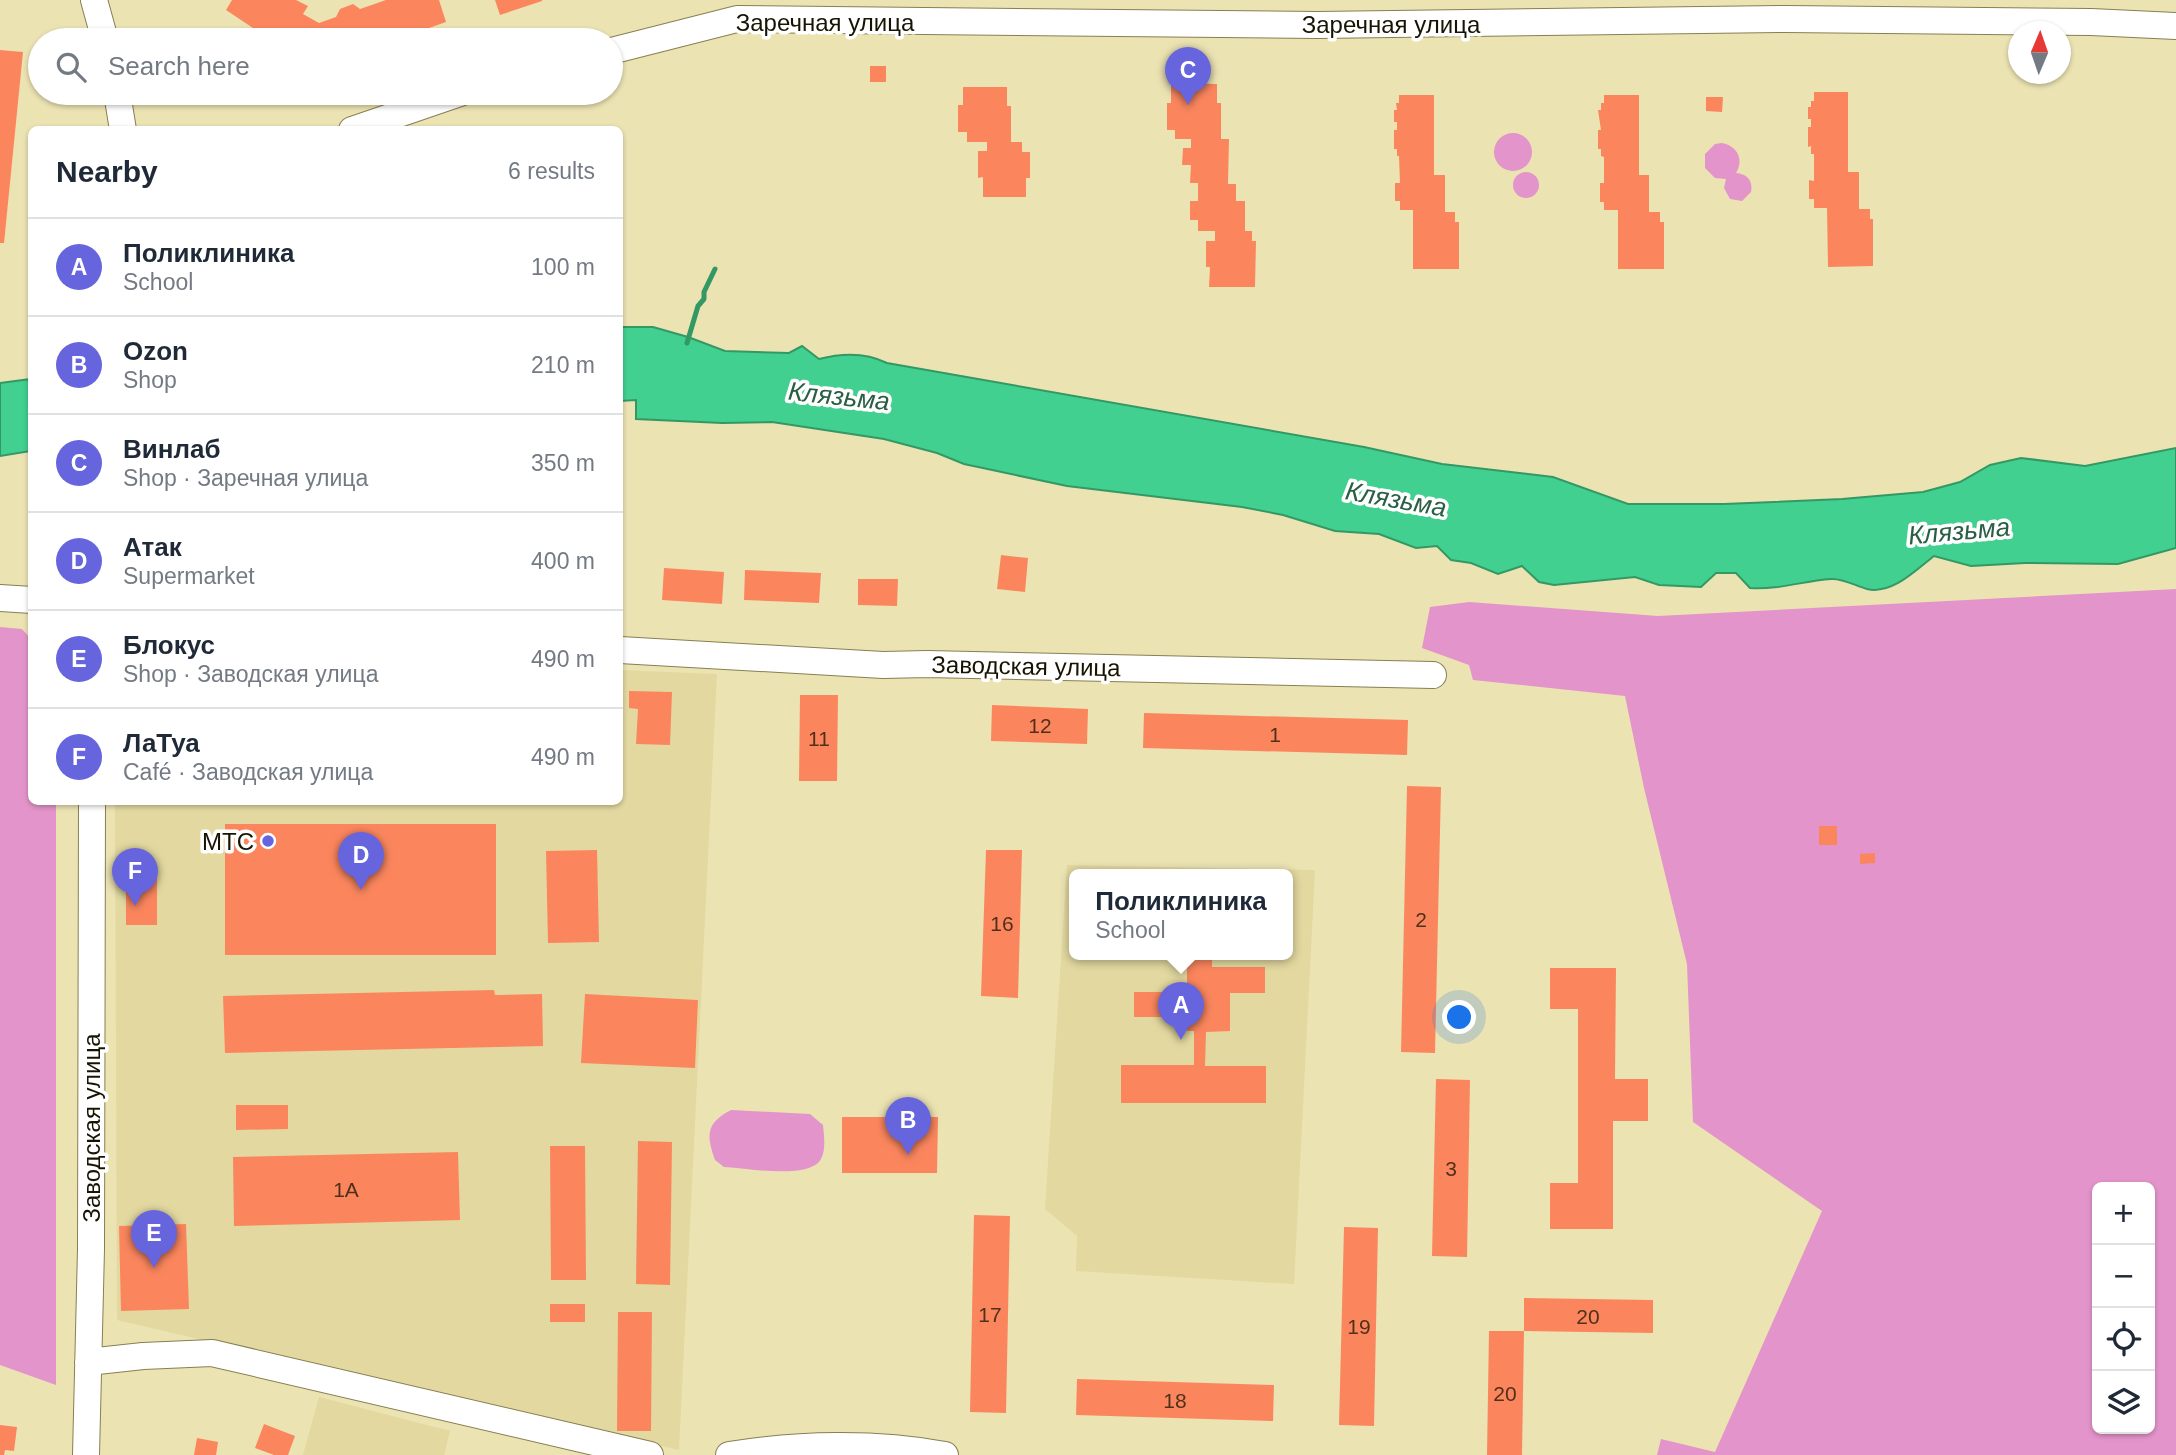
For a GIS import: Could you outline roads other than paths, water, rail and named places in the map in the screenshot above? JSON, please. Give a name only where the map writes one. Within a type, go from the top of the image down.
[{"type":"street","points":[[94,0],[102,28]]},
{"type":"street","name":"Заречная улица","points":[[623,48],[737,19],[1317,25],[1655,11],[1785,9],[2176,26]]},
{"type":"street","points":[[119,105],[121,126]]},
{"type":"street","points":[[364,126],[425,105]]},
{"type":"street","points":[[0,598],[28,600]]},
{"type":"street","name":"Заводская улица","points":[[623,650],[883,666],[927,664],[1433,675]]},
{"type":"street","name":"Заводская улица","points":[[86,1455],[91,1222],[92,805]]},
{"type":"street","points":[[88,1362],[212,1353],[650,1455]]},
{"type":"street","points":[[729,1455],[827,1447],[902,1449],[944,1455]]},
{"type":"water","name":"Клязьма","points":[[623,327],[653,327],[725,351],[789,353],[802,346],[819,359],[862,355],[887,363],[1364,447],[1442,464],[1553,477],[1628,504],[1724,504],[1842,499],[1923,492],[1960,482],[1990,465],[2021,458],[2085,466],[2176,448],[2176,548],[2118,564],[2025,563],[1971,566],[1934,556],[1903,580],[1876,590],[1835,579],[1771,588],[1750,588],[1736,573],[1716,573],[1701,587],[1659,585],[1635,577],[1554,585],[1539,582],[1522,566],[1498,574],[1471,563],[1451,560],[1437,546],[1416,548],[1379,534],[1335,531],[1283,515],[1242,507],[1067,486],[964,464],[937,453],[884,439],[772,422],[722,423],[636,419],[636,400],[623,401]]},
{"type":"water","points":[[28,379],[28,451],[0,456],[0,383]]},
{"type":"waterway","points":[[687,343],[698,306],[704,299],[704,292],[715,269]]},
{"type":"place","name":"Винлаб","points":[[1188,105]]},
{"type":"place","name":"МТС","points":[[268,841]]},
{"type":"place","name":"Атак","points":[[361,890]]},
{"type":"place","name":"ЛаТуа","points":[[135,906]]},
{"type":"place","name":"Поликлиника","points":[[1181,1040]]},
{"type":"place","name":"Ozon","points":[[908,1155]]},
{"type":"place","name":"Блокус","points":[[154,1268]]}]
